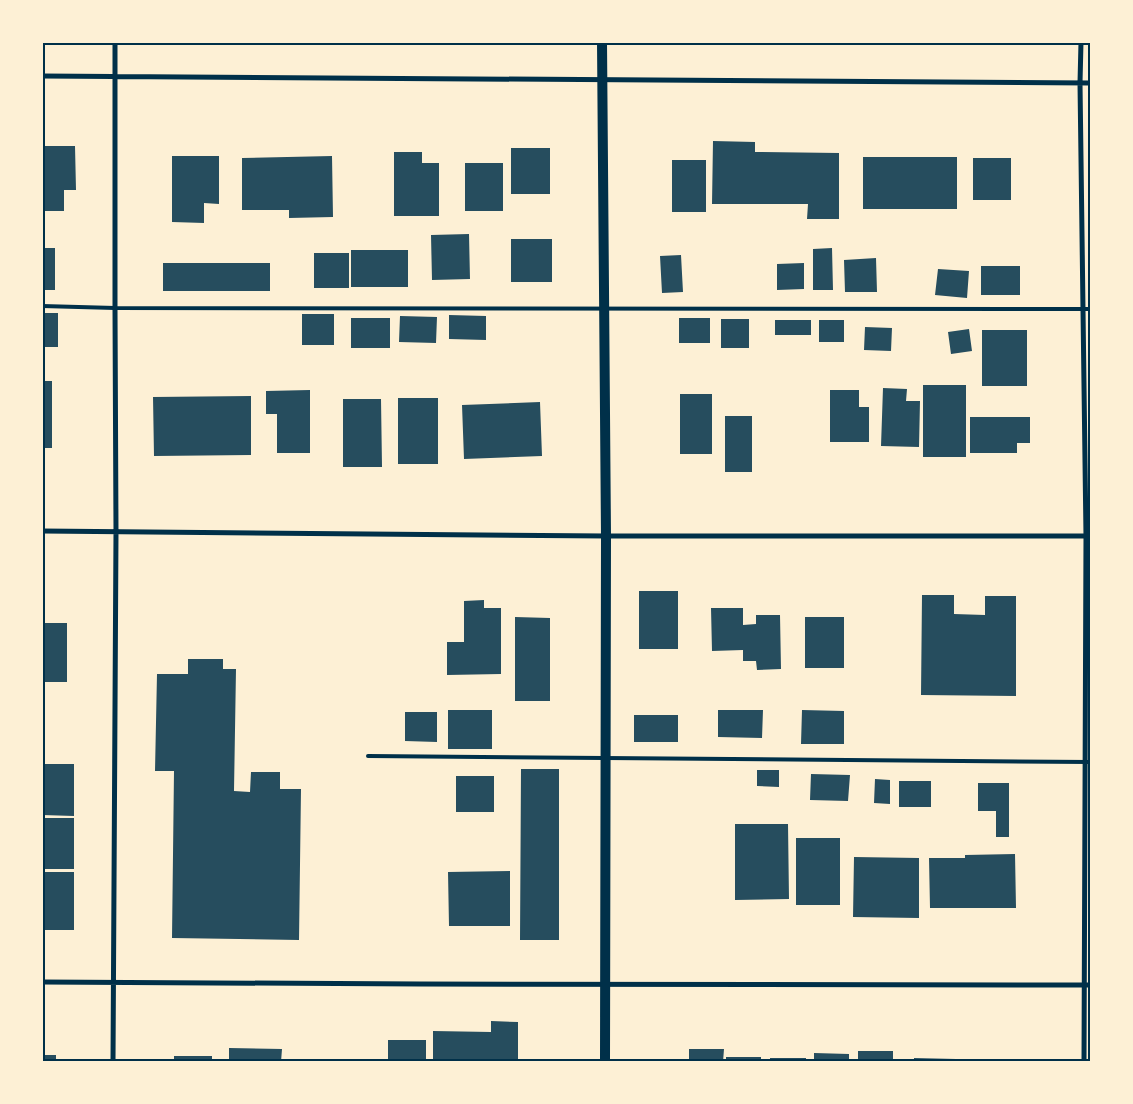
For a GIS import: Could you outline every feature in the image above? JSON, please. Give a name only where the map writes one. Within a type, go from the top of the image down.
[{"type":"main road","points":[[602,42],[606,536],[605,1062]]},
{"type":"street","points":[[113,1062],[116,532],[114,308],[115,42]]},
{"type":"street","points":[[1081,42],[1083,309],[1088,536],[1088,762],[1084,1062]]},
{"type":"street","points":[[42,76],[1090,83]]},
{"type":"street","points":[[42,531],[606,536],[1088,536]]},
{"type":"street","points":[[42,982],[1090,985]]},
{"type":"lane","points":[[42,306],[114,308],[1090,309]]},
{"type":"lane","points":[[368,756],[1088,762]]},
{"type":"building","points":[[713,141],[755,142],[755,152],[839,153],[839,219],[807,219],[808,204],[712,204]]},
{"type":"building","points":[[42,146],[75,146],[76,190],[64,190],[64,211],[42,211]]},
{"type":"building","points":[[511,148],[550,148],[550,194],[511,194]]},
{"type":"building","points":[[394,152],[422,152],[422,163],[439,163],[439,216],[394,216]]},
{"type":"building","points":[[172,156],[219,156],[219,204],[204,203],[204,223],[172,222]]},
{"type":"building","points":[[332,156],[333,217],[289,218],[289,210],[242,210],[242,158]]},
{"type":"building","points":[[863,157],[957,157],[957,209],[863,209]]},
{"type":"building","points":[[973,158],[1011,158],[1011,200],[973,200]]},
{"type":"building","points":[[672,160],[706,160],[706,212],[672,212]]},
{"type":"building","points":[[465,163],[503,163],[503,211],[465,211]]},
{"type":"building","points":[[469,234],[470,279],[432,280],[431,235]]},
{"type":"building","points":[[511,239],[552,239],[552,282],[511,282]]},
{"type":"building","points":[[42,248],[55,248],[55,290],[42,290]]},
{"type":"building","points":[[832,248],[833,290],[813,290],[813,249]]},
{"type":"building","points":[[351,250],[408,250],[408,287],[351,287]]},
{"type":"building","points":[[314,253],[349,253],[349,288],[314,288]]},
{"type":"building","points":[[681,255],[683,292],[662,293],[660,256]]},
{"type":"building","points":[[876,258],[877,292],[845,292],[844,260]]},
{"type":"building","points":[[163,263],[270,263],[270,291],[163,291]]},
{"type":"building","points":[[804,263],[804,289],[777,290],[777,264]]},
{"type":"building","points":[[981,266],[1020,266],[1020,295],[981,295]]},
{"type":"building","points":[[938,269],[969,271],[967,298],[935,295]]},
{"type":"building","points":[[42,313],[58,313],[58,347],[42,347]]},
{"type":"building","points":[[302,314],[334,314],[334,345],[302,345]]},
{"type":"building","points":[[449,315],[486,316],[486,340],[449,339]]},
{"type":"building","points":[[400,316],[437,317],[436,343],[399,342]]},
{"type":"building","points":[[351,318],[390,318],[390,348],[351,348]]},
{"type":"building","points":[[679,318],[710,318],[710,343],[679,343]]},
{"type":"building","points":[[721,319],[749,319],[749,348],[721,348]]},
{"type":"building","points":[[775,320],[811,320],[811,335],[775,335]]},
{"type":"building","points":[[819,320],[844,320],[844,342],[819,342]]},
{"type":"building","points":[[865,327],[892,328],[891,351],[864,350]]},
{"type":"building","points":[[969,329],[972,351],[951,354],[948,332]]},
{"type":"building","points":[[982,330],[1027,330],[1027,386],[982,386]]},
{"type":"building","points":[[42,381],[52,381],[52,448],[42,448]]},
{"type":"building","points":[[923,385],[966,385],[966,457],[923,457]]},
{"type":"building","points":[[883,388],[907,389],[906,401],[920,401],[919,447],[881,446]]},
{"type":"building","points":[[310,390],[310,453],[277,453],[277,414],[266,414],[266,391]]},
{"type":"building","points":[[830,390],[859,390],[859,407],[869,407],[869,442],[830,442]]},
{"type":"building","points":[[680,394],[712,394],[712,454],[680,454]]},
{"type":"building","points":[[251,396],[251,455],[154,456],[153,397]]},
{"type":"building","points":[[398,398],[438,398],[438,464],[398,464]]},
{"type":"building","points":[[343,399],[381,399],[382,467],[343,467]]},
{"type":"building","points":[[540,402],[542,456],[464,459],[462,405]]},
{"type":"building","points":[[725,416],[752,416],[752,472],[725,472]]},
{"type":"building","points":[[970,417],[1030,417],[1030,443],[1017,443],[1017,453],[970,453]]},
{"type":"building","points":[[639,591],[678,591],[678,649],[639,649]]},
{"type":"building","points":[[922,595],[954,595],[954,614],[985,615],[985,596],[1016,596],[1016,696],[921,695]]},
{"type":"building","points":[[484,600],[484,608],[501,608],[501,674],[447,675],[447,642],[464,642],[464,601]]},
{"type":"building","points":[[711,608],[743,608],[743,625],[756,624],[756,615],[780,615],[781,669],[757,670],[756,661],[743,661],[743,650],[712,651]]},
{"type":"building","points":[[515,617],[550,618],[550,701],[515,701]]},
{"type":"building","points":[[805,617],[844,617],[844,668],[805,668]]},
{"type":"building","points":[[42,623],[67,623],[67,682],[42,682]]},
{"type":"building","points":[[188,659],[223,659],[223,669],[236,669],[234,791],[250,792],[251,772],[280,772],[280,789],[301,789],[299,940],[172,938],[174,771],[155,771],[157,674],[188,674]]},
{"type":"building","points":[[448,710],[492,710],[492,749],[448,749]]},
{"type":"building","points":[[718,710],[763,710],[762,738],[718,737]]},
{"type":"building","points":[[802,710],[844,711],[844,744],[801,744]]},
{"type":"building","points":[[405,712],[437,712],[437,742],[405,741]]},
{"type":"building","points":[[634,715],[678,715],[678,742],[634,742]]},
{"type":"building","points":[[42,764],[74,764],[74,816],[42,815]]},
{"type":"building","points":[[521,769],[559,769],[559,940],[520,940]]},
{"type":"building","points":[[757,770],[779,770],[779,787],[757,786]]},
{"type":"building","points":[[811,774],[850,775],[848,801],[810,800]]},
{"type":"building","points":[[456,776],[494,776],[494,812],[456,812]]},
{"type":"building","points":[[875,779],[890,780],[890,804],[874,803]]},
{"type":"building","points":[[899,781],[931,781],[931,807],[899,807]]},
{"type":"building","points":[[978,783],[1009,783],[1009,837],[996,837],[996,811],[978,811]]},
{"type":"building","points":[[42,818],[74,818],[74,869],[42,869]]},
{"type":"building","points":[[735,824],[788,824],[789,899],[735,900]]},
{"type":"building","points":[[796,838],[840,838],[840,905],[796,905]]},
{"type":"building","points":[[1015,854],[1016,908],[930,908],[929,858],[965,858],[965,855]]},
{"type":"building","points":[[854,857],[919,858],[919,918],[853,917]]},
{"type":"building","points":[[510,871],[510,926],[449,926],[448,872]]},
{"type":"building","points":[[42,872],[74,872],[74,930],[42,930]]},
{"type":"building","points":[[491,1021],[518,1022],[518,1062],[433,1062],[433,1031],[491,1032]]},
{"type":"building","points":[[388,1040],[426,1040],[426,1062],[388,1062]]},
{"type":"building","points":[[229,1048],[282,1049],[281,1062],[229,1062]]},
{"type":"building","points":[[689,1049],[724,1049],[723,1062],[689,1062]]},
{"type":"building","points":[[858,1051],[893,1051],[893,1062],[858,1062]]},
{"type":"building","points":[[814,1053],[849,1054],[849,1062],[814,1062]]},
{"type":"building","points":[[42,1055],[56,1055],[56,1062],[42,1062]]},
{"type":"building","points":[[174,1056],[212,1056],[212,1062],[174,1062]]},
{"type":"building","points":[[726,1057],[761,1057],[761,1062],[726,1062]]},
{"type":"building","points":[[770,1058],[806,1058],[806,1062],[770,1062]]},
{"type":"building","points":[[914,1058],[956,1059],[956,1062],[914,1062]]}]
